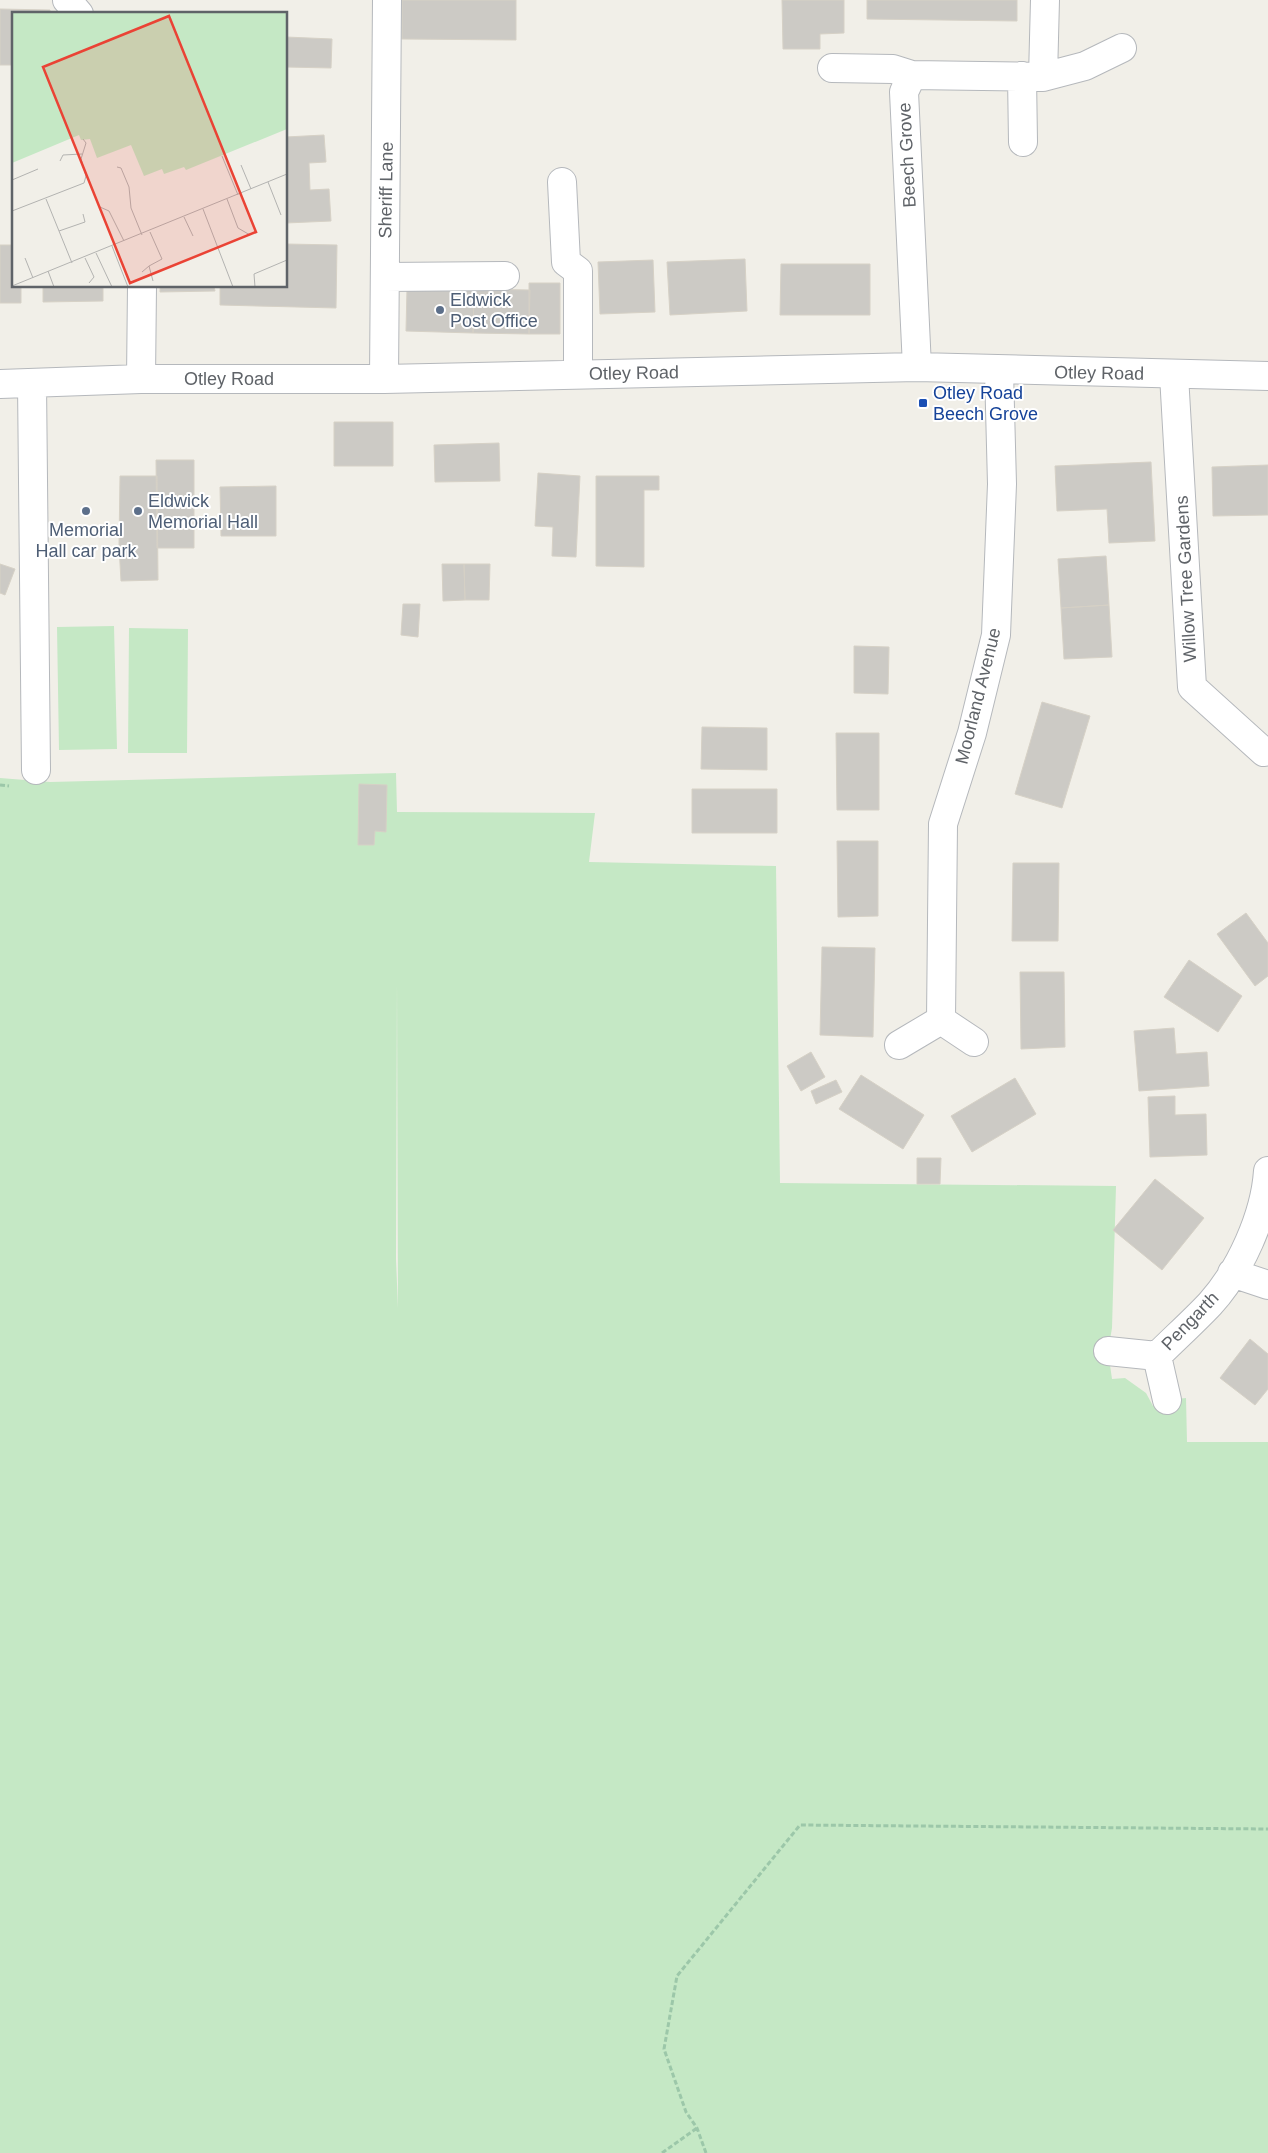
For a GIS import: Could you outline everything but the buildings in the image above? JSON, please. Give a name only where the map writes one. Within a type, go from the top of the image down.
[{"type":"street","points":[[67,0],[77,12]]},
{"type":"street","name":"Sheriff Lane","points":[[384,379],[387,0]]},
{"type":"street","points":[[1023,142],[1045,0]]},
{"type":"street","points":[[832,68],[893,69],[912,75],[1033,76],[1085,66],[1122,48]]},
{"type":"street","name":"Beech Grove","points":[[912,75],[904,92],[917,367]]},
{"type":"street","points":[[562,182],[566,262],[578,271],[578,374]]},
{"type":"street","points":[[385,277],[505,276]]},
{"type":"street","points":[[141,379],[142,288]]},
{"type":"street","name":"Otley Road","points":[[0,384],[141,379],[384,379],[917,367],[1268,376]]},
{"type":"street","name":"Moorland Avenue","points":[[941,1020],[943,824],[972,733],[996,635],[1002,484],[999,370]]},
{"type":"street","name":"Willow Tree Gardens","points":[[1174,375],[1192,687],[1264,752]]},
{"type":"street","points":[[32,383],[36,770]]},
{"type":"street","points":[[899,1045],[941,1020],[974,1042]]},
{"type":"street","name":"Pengarth","points":[[1167,1400],[1157,1356],[1211,1303],[1232,1274],[1254,1231],[1267,1190],[1268,1172]]},
{"type":"street","points":[[1232,1274],[1268,1285]]},
{"type":"street","points":[[1108,1351],[1157,1356]]},
{"type":"path","points":[[706,2153],[697,2128],[686,2112],[664,2049],[677,1976],[800,1825],[1268,1829]]},
{"type":"path","points":[[662,2153],[697,2128]]},
{"type":"green space","points":[[114,626],[117,749],[59,750],[57,627]]},
{"type":"green space","points":[[129,628],[188,629],[187,753],[128,753]]},
{"type":"green space","points":[[396,773],[397,812],[595,813],[589,862],[776,866],[780,1183],[1116,1186],[1112,1328],[1108,1351],[1112,1379],[1125,1378],[1146,1393],[1153,1406],[1167,1400],[1186,1398],[1187,1442],[1268,1442],[1268,2153],[0,2153],[0,778],[50,782]],"holes":[[[397,980],[398,1308],[396,1259]]]},
{"type":"place","name":"Eldwick Post Office","points":[[440,310]]},
{"type":"place","name":"Otley Road Beech Grove","points":[[923,403]]},
{"type":"place","name":"Memorial Hall car park","points":[[86,511]]},
{"type":"place","name":"Eldwick Memorial Hall","points":[[138,511]]}]
